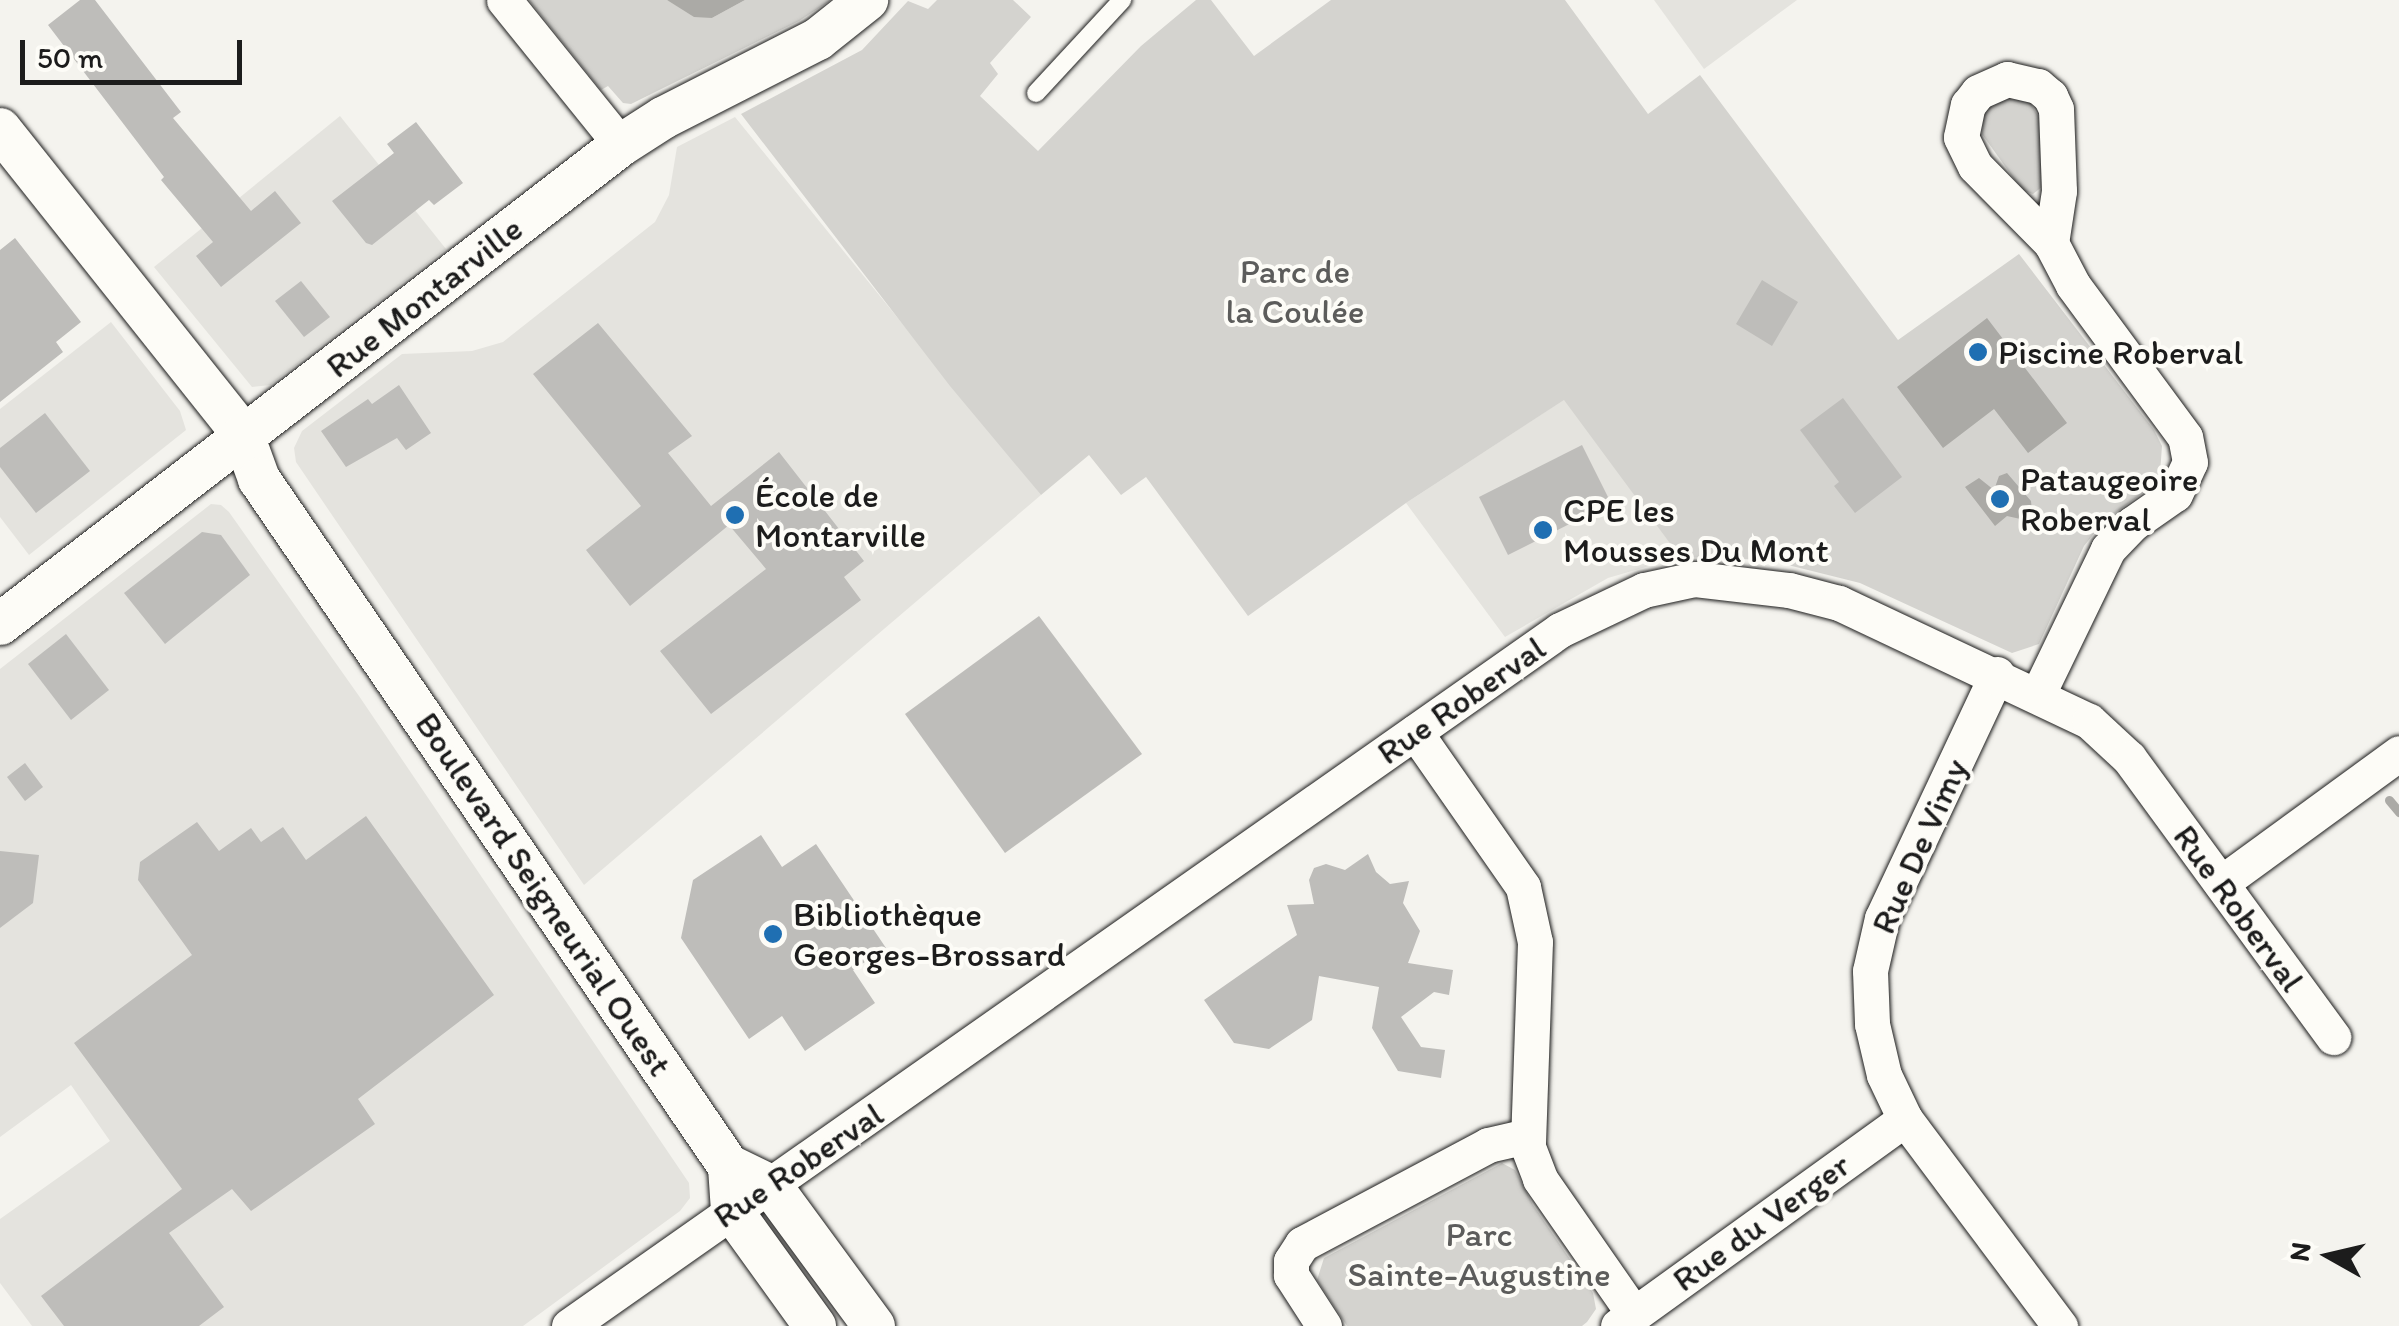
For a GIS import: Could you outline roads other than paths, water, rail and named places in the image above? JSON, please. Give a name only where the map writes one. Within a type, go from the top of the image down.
[{"type":"street","points":[[504,0],[621,146]]},
{"type":"street","name":"Rue Montarville","points":[[0,624],[621,146],[663,118],[818,40],[867,0]]},
{"type":"street","name":"Boulevard Seigneurial Ouest","points":[[0,129],[243,435],[259,480],[730,1166],[771,1186],[874,1326]]},
{"type":"street","points":[[2038,694],[2108,549],[2132,524],[2175,494],[2190,462],[2185,437],[2073,285],[2051,243]]},
{"type":"street","name":"Rue Roberval","points":[[569,1326],[1560,630],[1644,590],[1695,580],[1788,590],[1839,603],[1997,674],[2105,732],[2221,882],[2333,1037]]},
{"type":"street","name":"Rue De Vimy","points":[[1997,674],[1893,893],[1873,953],[1870,988],[1875,1042],[1905,1119],[2060,1326]]},
{"type":"street","points":[[1416,732],[1508,862],[1532,913],[1535,986],[1527,1136],[1540,1178],[1626,1320]]},
{"type":"street","points":[[2221,882],[2399,754]]},
{"type":"street","name":"Rue du Verger","points":[[1626,1320],[1905,1119]]},
{"type":"street","points":[[1324,1326],[1291,1275],[1292,1261],[1302,1244],[1488,1145],[1527,1136]]},
{"type":"street","points":[[730,1166],[732,1211],[815,1326]]},
{"type":"lane","points":[[1036,93],[1122,0]]},
{"type":"waterway","points":[[2389,800],[2399,812]]},
{"type":"place","name":"Piscine Roberval","points":[[1978,352]]},
{"type":"place","name":"Pataugeoire Roberval","points":[[2000,499]]},
{"type":"place","name":"École de Montarville","points":[[735,515]]},
{"type":"place","name":"CPE les Mousses Du Mont","points":[[1543,530]]},
{"type":"place","name":"Bibliothèque Georges-Brossard","points":[[773,934]]},
{"type":"park label","name":"Parc de la Coulée","points":[[1295,291]]},
{"type":"park label","name":"Parc Sainte-Augustine","points":[[1479,1254]]}]
